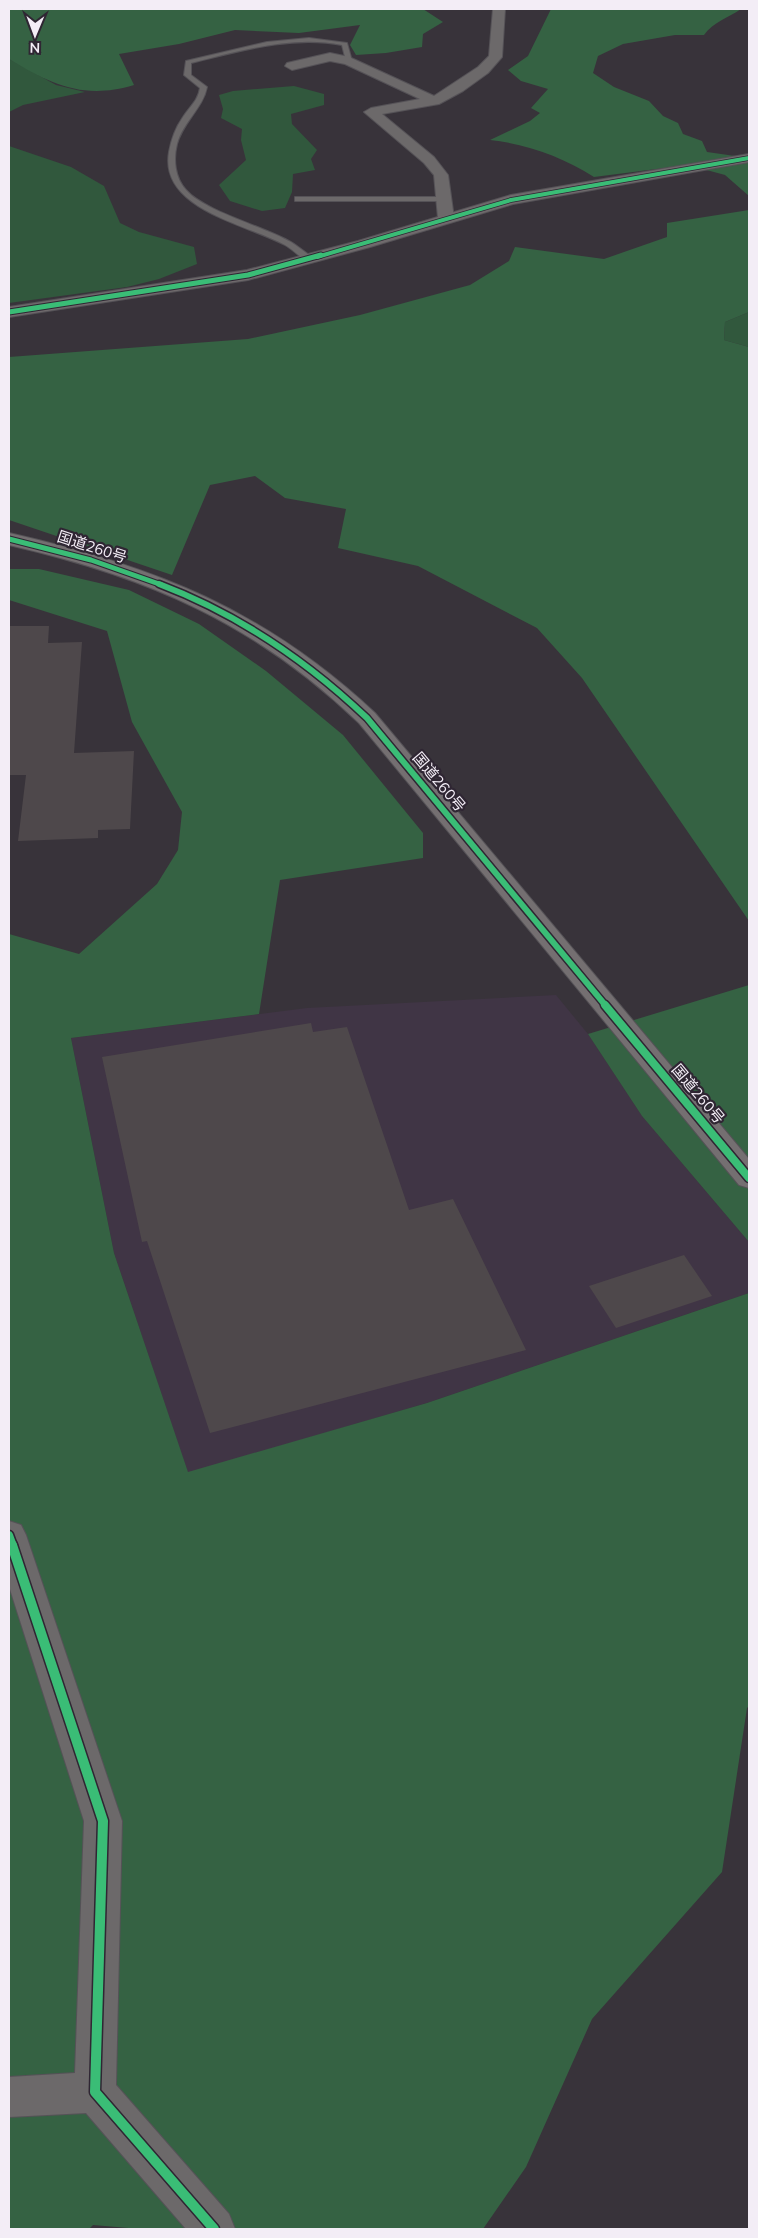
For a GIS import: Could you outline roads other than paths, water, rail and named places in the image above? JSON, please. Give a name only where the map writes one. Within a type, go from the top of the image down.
[{"type":"highway","name":"国道260号","points":[[9,539],[53,548],[162,584],[238,620],[317,672],[367,718],[749,1178]]},
{"type":"street","points":[[446,218],[441,176],[429,160],[371,112],[434,101],[458,88],[483,70],[495,57],[499,9]]},
{"type":"street","points":[[292,66],[330,57],[349,61],[434,101]]},
{"type":"street","points":[[9,312],[248,275],[310,260],[446,218],[519,199],[749,158]]},
{"type":"street","points":[[9,1535],[103,1821],[95,2092],[214,2229]]},
{"type":"street","points":[[9,2096],[95,2092]]},
{"type":"lane","points":[[310,260],[289,244],[193,201],[183,194],[175,184],[171,162],[175,145],[183,121],[202,99],[204,87],[188,78],[185,71],[188,62],[196,60],[292,42],[319,39],[345,44],[349,61]]},
{"type":"lane","points":[[298,199],[444,198]]}]
